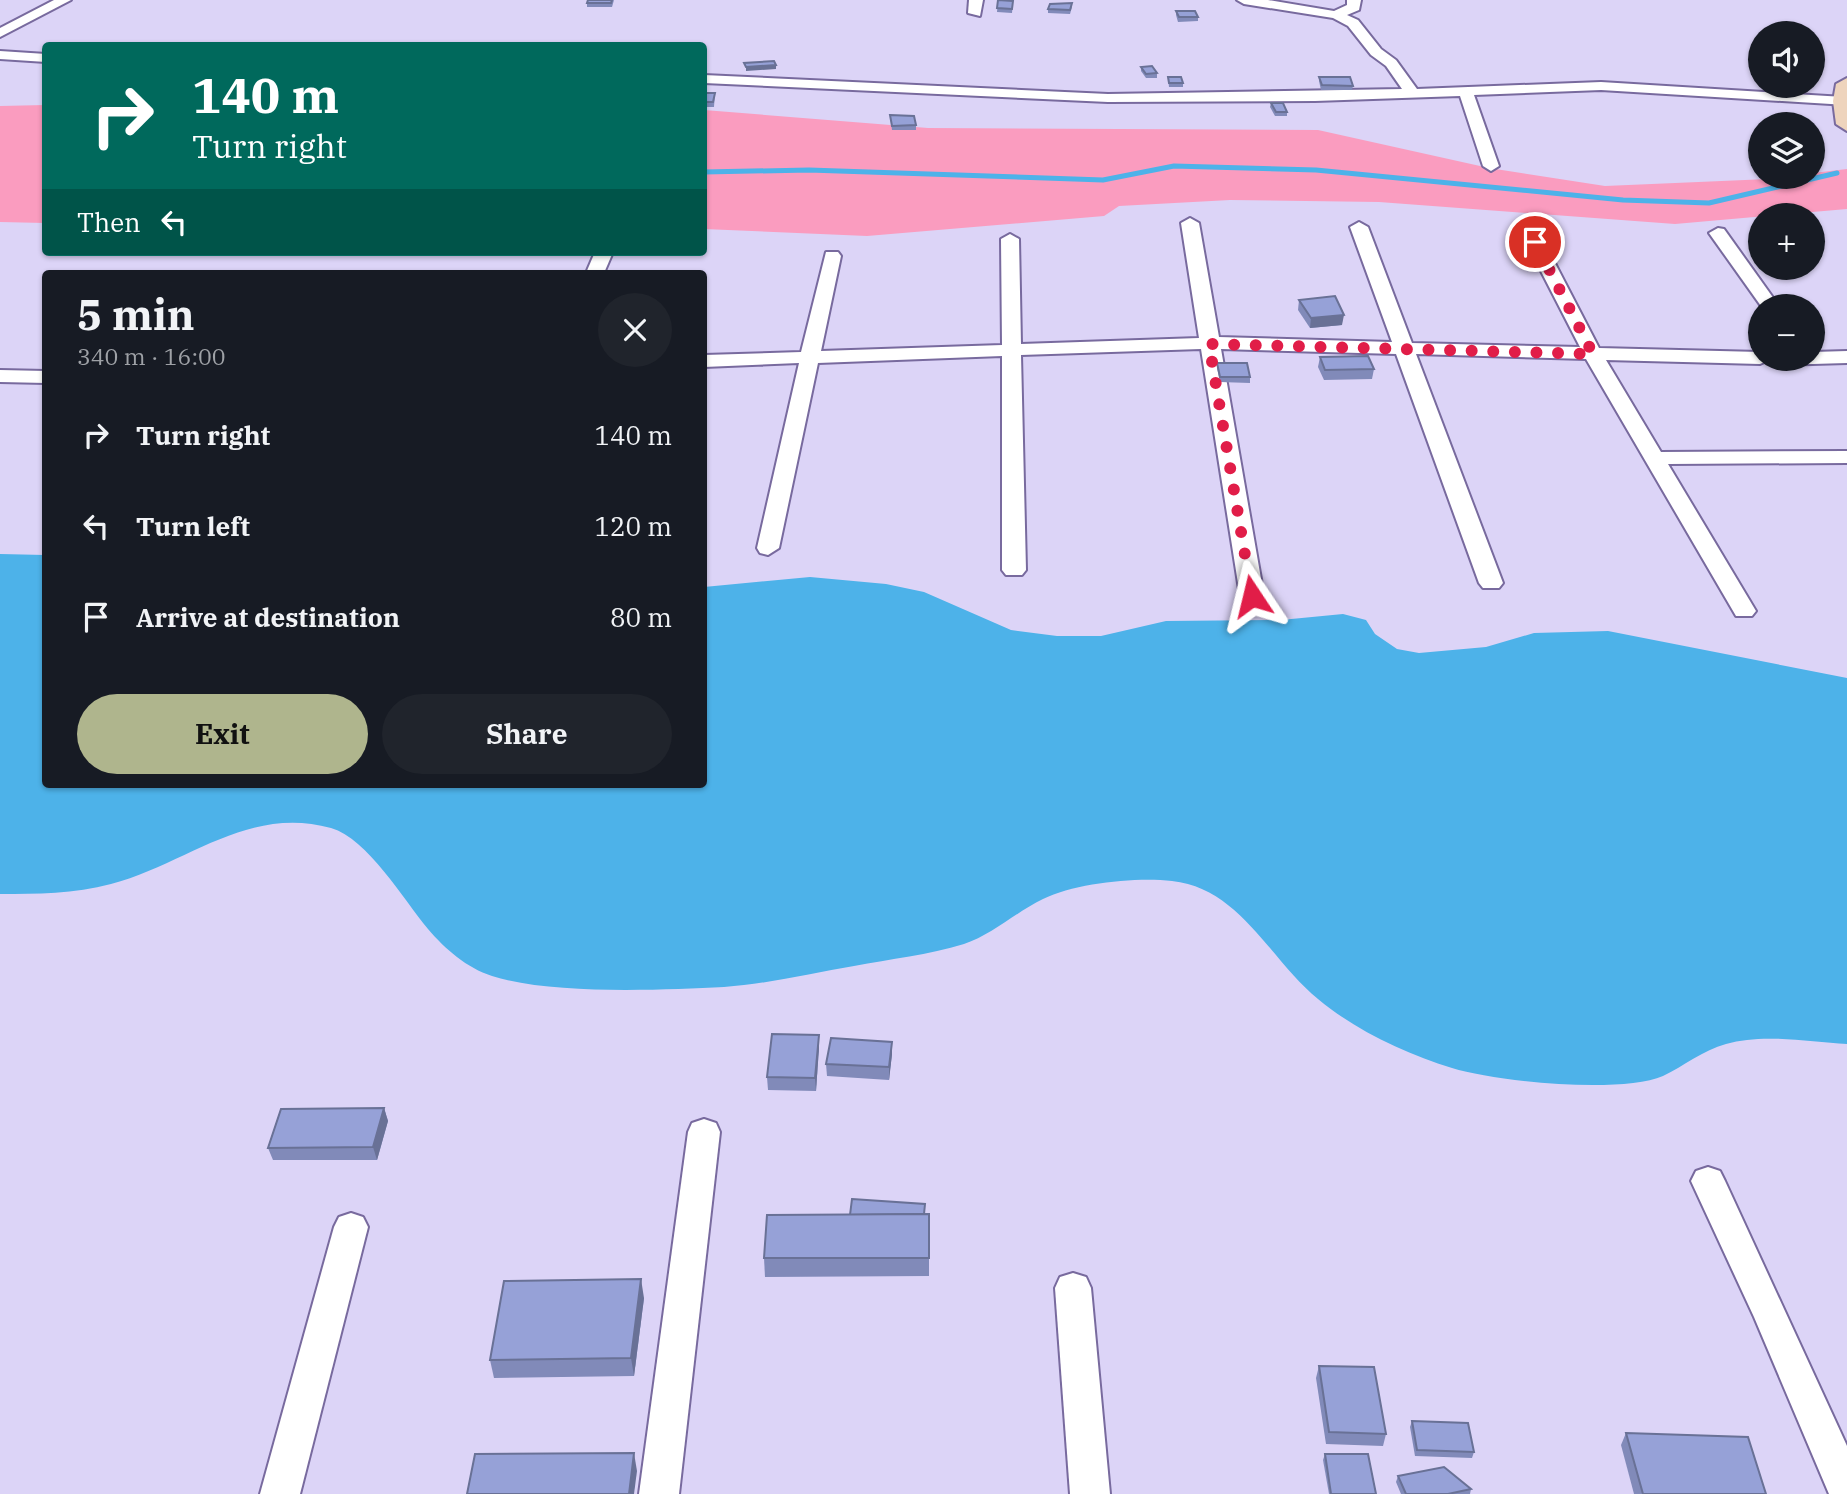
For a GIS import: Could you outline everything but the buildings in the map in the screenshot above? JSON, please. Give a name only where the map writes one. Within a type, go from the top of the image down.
[{"type":"street","points":[[0,33],[64,0]]},
{"type":"street","points":[[1244,0],[1336,15],[1353,23],[1376,52],[1391,64],[1412,92]]},
{"type":"street","points":[[1336,15],[1354,7],[1354,0]]},
{"type":"street","points":[[0,55],[42,58]]},
{"type":"street","points":[[707,79],[1108,98],[1315,97],[1618,86],[1845,94],[1847,124]]},
{"type":"street","points":[[1465,90],[1491,166]]},
{"type":"street","points":[[1190,223],[1252,596]]},
{"type":"street","points":[[1359,227],[1491,583]]},
{"type":"street","points":[[1718,233],[1761,294]]},
{"type":"street","points":[[1010,239],[1014,570]]},
{"type":"street","points":[[1535,242],[1593,354],[1744,611]]},
{"type":"street","points":[[768,548],[832,256]]},
{"type":"street","points":[[707,361],[1209,344],[1748,358]]},
{"type":"street","points":[[1825,358],[1847,357]]},
{"type":"street","points":[[0,376],[42,377]]},
{"type":"street","points":[[1654,458],[1847,457]]},
{"type":"street","points":[[659,1494],[704,1132]]},
{"type":"street","points":[[1708,1181],[1772,1317],[1847,1490]]},
{"type":"street","points":[[280,1494],[351,1227]]},
{"type":"street","points":[[1073,1288],[1090,1494]]},
{"type":"shaded area","points":[[42,105],[42,223],[0,222],[0,106]]},
{"type":"shaded area","points":[[707,110],[928,128],[1318,130],[1489,168],[1605,186],[1748,180],[1748,189],[1825,189],[1825,172],[1847,169],[1847,209],[1825,211],[1825,203],[1748,203],[1748,218],[1675,224],[1379,202],[1230,200],[1119,206],[1104,216],[867,236],[707,229]]},
{"type":"water","points":[[0,554],[42,555],[42,788],[707,788],[707,587],[810,577],[886,584],[924,592],[1011,630],[1057,636],[1101,636],[1166,621],[1281,620],[1343,614],[1366,620],[1375,634],[1397,649],[1419,653],[1486,647],[1534,633],[1608,631],[1847,678],[1847,1044],[1771,1039],[1740,1041],[1709,1050],[1663,1076],[1619,1084],[1559,1084],[1498,1078],[1452,1068],[1417,1056],[1348,1021],[1318,999],[1252,928],[1217,897],[1196,886],[1172,881],[1124,881],[1089,885],[1057,893],[974,940],[923,954],[740,986],[638,990],[544,986],[483,973],[449,951],[384,871],[358,844],[331,828],[301,823],[272,824],[245,830],[139,875],[111,884],[56,893],[0,894]]},
{"type":"waterway","points":[[707,172],[809,170],[1103,180],[1174,166],[1316,170],[1623,200],[1709,203],[1837,173]]},
{"type":"route","points":[[1252,596],[1209,344],[1593,354],[1535,242]]}]
